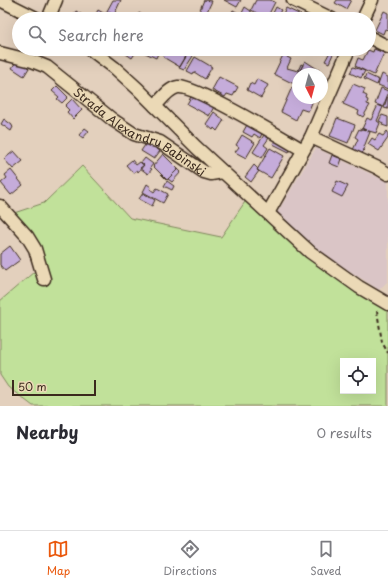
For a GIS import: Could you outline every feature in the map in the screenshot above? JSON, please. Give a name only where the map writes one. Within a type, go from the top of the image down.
[{"type":"street","points":[[0,0],[24,12]]},
{"type":"street","points":[[51,12],[56,0]]},
{"type":"street","points":[[293,0],[318,12]]},
{"type":"street","points":[[366,12],[372,0]]},
{"type":"street","points":[[376,41],[388,47]]},
{"type":"street","name":"Strada Alexandru Babinski","points":[[0,53],[12,55]]},
{"type":"street","name":"Strada Alexandru Babinski","points":[[15,56],[25,58],[47,67],[113,120],[134,134],[160,142],[204,172],[211,174],[222,172],[310,252],[375,298],[388,304]]},
{"type":"street","points":[[99,56],[127,78],[222,172]]},
{"type":"street","points":[[268,213],[311,137],[346,56]]},
{"type":"street","points":[[155,106],[172,88],[177,87],[190,89],[210,98],[303,150]]},
{"type":"street","points":[[311,137],[388,174]]},
{"type":"street","points":[[0,206],[27,236],[35,249],[44,279]]},
{"type":"path","points":[[375,298],[382,342],[388,353]]},
{"type":"shaded area","points":[[316,148],[388,182],[388,281],[379,290],[322,253],[277,213]]},
{"type":"green space","points":[[82,166],[130,218],[221,237],[249,196],[310,252],[388,302],[388,406],[33,406],[8,387],[0,375],[0,301],[41,266],[8,215],[44,203]]},
{"type":"building","points":[[113,0],[121,0],[115,12],[107,11]]},
{"type":"building","points":[[204,0],[212,1],[207,12],[199,12]]},
{"type":"building","points":[[224,0],[241,0],[237,7]]},
{"type":"building","points":[[256,0],[270,0],[275,2],[270,12],[255,12],[251,10]]},
{"type":"building","points":[[337,0],[351,0],[346,9],[335,3]]},
{"type":"building","points":[[245,7],[251,11],[251,12],[242,12]]},
{"type":"building","points":[[276,7],[281,10],[280,12],[274,12]]},
{"type":"building","points":[[286,8],[295,12],[284,12]]},
{"type":"building","points":[[384,11],[388,13],[388,30],[385,29],[383,34],[376,30]]},
{"type":"building","points":[[376,50],[384,53],[374,75],[355,66],[358,58],[363,60],[365,56],[376,56]]},
{"type":"building","points":[[164,56],[186,56],[180,67]]},
{"type":"building","points":[[186,56],[193,56],[184,70],[179,68]]},
{"type":"building","points":[[283,56],[288,56],[291,59],[287,68],[292,69],[292,83],[274,74]]},
{"type":"building","points":[[328,56],[332,56],[329,63],[325,61]]},
{"type":"building","points":[[195,57],[212,67],[205,79],[194,72],[193,74],[187,71]]},
{"type":"building","points":[[17,60],[29,68],[24,76],[12,68]]},
{"type":"building","points":[[305,61],[316,68],[301,68]]},
{"type":"building","points":[[353,67],[365,71],[361,78],[350,73]]},
{"type":"building","points":[[366,74],[379,80],[377,85],[364,79]]},
{"type":"building","points":[[382,74],[388,77],[388,89],[378,85]]},
{"type":"building","points":[[219,77],[238,87],[233,96],[227,94],[225,97],[212,90]]},
{"type":"building","points":[[257,79],[268,85],[261,98],[247,90],[250,83],[254,85]]},
{"type":"building","points":[[353,84],[365,89],[363,94],[367,96],[367,104],[370,105],[363,117],[358,114],[359,111],[343,104]]},
{"type":"building","points":[[57,86],[68,97],[62,103],[57,99],[59,97],[52,91]]},
{"type":"building","points":[[292,87],[292,104],[312,104],[307,111],[301,109],[296,120],[281,112]]},
{"type":"building","points":[[381,88],[388,91],[383,107],[375,104]]},
{"type":"building","points":[[193,93],[215,105],[209,116],[187,104]]},
{"type":"building","points":[[388,97],[388,109],[384,108]]},
{"type":"building","points":[[72,99],[82,110],[73,119],[67,112],[69,110],[65,106]]},
{"type":"building","points":[[378,105],[383,107],[377,121],[380,123],[376,133],[362,129],[367,118],[371,120]]},
{"type":"building","points":[[214,112],[224,120],[217,131],[214,128],[213,130],[206,124]]},
{"type":"building","points":[[382,115],[388,117],[388,127],[382,125],[383,123],[379,121]]},
{"type":"building","points":[[337,118],[355,125],[348,143],[330,136]]},
{"type":"building","points":[[4,119],[12,125],[13,127],[11,131],[1,124]]},
{"type":"building","points":[[248,123],[263,131],[260,138],[254,134],[252,137],[243,132]]},
{"type":"building","points":[[85,128],[89,131],[83,138],[79,135]]},
{"type":"building","points":[[362,128],[370,132],[362,154],[353,150],[358,139],[355,137],[359,129],[361,130]]},
{"type":"building","points":[[387,131],[388,138],[379,151],[368,144],[372,138],[375,140],[379,134],[383,136]]},
{"type":"building","points":[[242,135],[255,143],[246,158],[235,152],[239,147],[236,145]]},
{"type":"building","points":[[264,135],[269,138],[264,145],[268,148],[262,158],[253,152]]},
{"type":"building","points":[[276,138],[292,146],[289,152],[273,144]]},
{"type":"building","points":[[147,142],[160,151],[154,159],[141,151]]},
{"type":"building","points":[[270,148],[284,156],[271,178],[257,170]]},
{"type":"building","points":[[14,151],[23,161],[13,169],[4,159]]},
{"type":"building","points":[[163,154],[178,169],[167,180],[153,166]]},
{"type":"building","points":[[332,155],[342,159],[339,167],[329,163]]},
{"type":"building","points":[[145,158],[153,164],[150,168],[152,169],[148,174],[140,168],[144,165],[141,163]]},
{"type":"building","points":[[132,160],[136,165],[140,162],[144,165],[138,172],[137,170],[133,173],[126,165]]},
{"type":"building","points":[[254,165],[259,171],[251,182],[245,177]]},
{"type":"building","points":[[178,169],[181,172],[172,182],[168,179]]},
{"type":"building","points":[[11,170],[23,185],[11,195],[1,183],[7,178],[5,175]]},
{"type":"building","points":[[167,181],[174,186],[172,190],[164,186]]},
{"type":"building","points":[[337,181],[348,186],[342,197],[332,192]]},
{"type":"building","points":[[147,184],[154,192],[157,188],[168,194],[163,203],[143,192]]},
{"type":"building","points":[[143,193],[155,200],[152,206],[139,199]]},
{"type":"building","points":[[10,246],[20,260],[5,271],[0,265],[0,254]]}]
